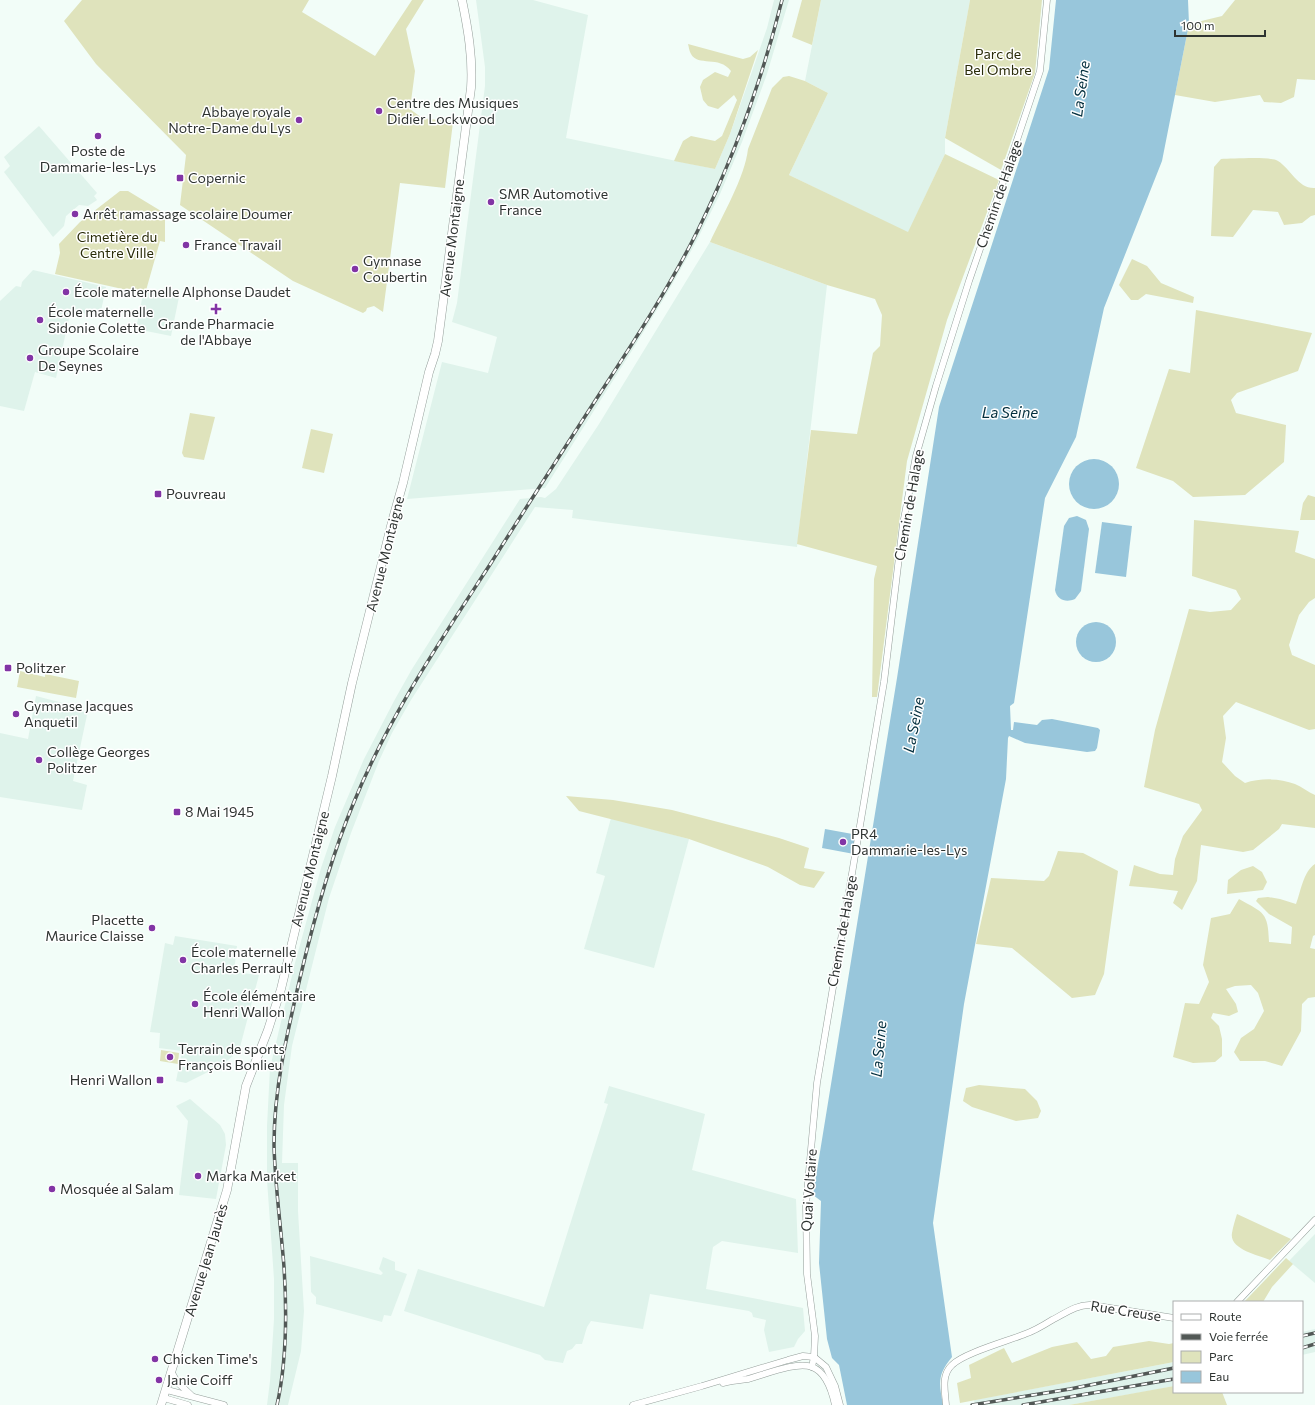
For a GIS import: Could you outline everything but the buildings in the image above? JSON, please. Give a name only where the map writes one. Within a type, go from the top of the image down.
[{"type":"main road","name":"Avenue Montaigne","points":[[243,1099],[281,989],[332,776],[352,683],[438,341],[471,88],[472,64],[462,0]]},
{"type":"main road","name":"Avenue Jean Jaurès","points":[[163,1402],[227,1190],[243,1099]]},
{"type":"street","name":"Chemin de Halage","points":[[826,1023],[884,682],[903,524],[916,456],[966,288],[1040,71],[1047,0]]},
{"type":"street","name":"Quai Voltaire","points":[[812,1367],[815,1336],[807,1274],[806,1205],[817,1083],[826,1023]]},
{"type":"street","points":[[1238,1301],[1315,1220]]},
{"type":"street","name":"Rue Creuse","points":[[946,1405],[944,1386],[945,1376],[952,1365],[964,1357],[1026,1334],[1079,1306],[1091,1305],[1173,1318]]},
{"type":"street","points":[[633,1405],[803,1356],[814,1357],[826,1367],[835,1386],[840,1405]]},
{"type":"street","points":[[702,1386],[747,1379],[804,1365],[812,1367],[820,1372],[828,1382],[836,1405]]},
{"type":"street","points":[[172,1373],[177,1382],[192,1396]]},
{"type":"street","points":[[167,1390],[224,1405]]},
{"type":"street","points":[[163,1402],[188,1405]]},
{"type":"shaded area","name":"SMR Automotive France","points":[[476,0],[533,0],[588,15],[566,138],[715,169],[730,134],[749,80],[767,28],[774,0],[789,0],[767,74],[742,142],[720,194],[695,244],[633,349],[545,488],[407,499],[442,362],[488,373],[497,337],[452,322],[457,303],[485,86],[485,67]]},
{"type":"shaded area","points":[[821,0],[970,0],[945,138],[945,154],[908,233],[789,175],[828,93],[805,81]]},
{"type":"shaded area","points":[[39,126],[97,193],[94,196],[97,200],[88,206],[79,205],[66,216],[64,226],[53,237],[4,172],[10,166],[4,157]]},
{"type":"shaded area","points":[[710,242],[827,285],[797,547],[572,518],[573,510],[535,507],[411,700],[392,733],[379,761],[351,833],[329,898],[292,1046],[284,1105],[282,1163],[298,1163],[298,1211],[304,1311],[301,1351],[288,1405],[267,1405],[274,1319],[274,1279],[267,1180],[267,1126],[270,1068],[295,963],[321,868],[335,827],[364,759],[412,669],[520,499],[545,498],[556,489],[599,424]]},
{"type":"shaded area","points":[[33,270],[106,287],[101,311],[95,317],[71,309],[56,378],[35,372],[24,411],[0,406],[0,301],[16,286],[21,287],[22,282]]},
{"type":"shaded area","points":[[146,289],[179,297],[171,336],[136,329],[143,294],[145,294]]},
{"type":"shaded area","name":"Collège Georges Politzer","points":[[36,696],[78,707],[87,715],[73,781],[87,785],[82,810],[0,797],[0,733],[28,739]]},
{"type":"shaded area","points":[[611,818],[689,839],[654,968],[584,949],[605,876],[596,873]]},
{"type":"shaded area","points":[[175,936],[237,946],[234,972],[259,975],[239,1051],[222,1065],[186,1083],[176,1081],[182,1051],[159,1048],[160,1033],[150,1032],[165,943],[173,945]]},
{"type":"shaded area","points":[[609,1086],[705,1114],[692,1170],[796,1199],[798,1253],[722,1241],[713,1247],[706,1289],[803,1308],[805,1331],[798,1339],[794,1347],[769,1352],[764,1330],[766,1320],[753,1317],[752,1313],[749,1311],[650,1294],[643,1329],[591,1321],[587,1327],[582,1344],[576,1344],[572,1349],[567,1351],[563,1363],[545,1360],[540,1355],[404,1311],[418,1269],[544,1307],[608,1104],[604,1103]]},
{"type":"shaded area","points":[[190,1099],[220,1125],[225,1134],[226,1145],[216,1199],[179,1195],[188,1121],[176,1106]]},
{"type":"shaded area","points":[[1315,1234],[1315,1283],[1289,1261]]},
{"type":"shaded area","points":[[310,1256],[381,1275],[383,1273],[379,1269],[383,1257],[395,1262],[395,1270],[407,1274],[391,1316],[384,1315],[382,1322],[316,1304],[316,1297],[311,1292]]},
{"type":"shaded area","points":[[1315,1329],[1315,1352],[1303,1355],[1303,1332]]},
{"type":"shaded area","points":[[1173,1362],[1173,1386],[1154,1390],[1069,1405],[975,1405],[974,1400]]},
{"type":"green space","points":[[82,0],[309,0],[302,12],[375,56],[412,0],[424,0],[406,29],[415,71],[410,109],[422,118],[453,122],[445,188],[400,183],[383,312],[374,306],[367,308],[363,313],[293,281],[180,205],[186,155],[96,64],[64,21]]},
{"type":"green space","points":[[802,0],[821,0],[812,45],[792,37]]},
{"type":"green space","name":"Parc de Bel Ombre","points":[[970,0],[1042,0],[1035,73],[1001,170],[945,138]]},
{"type":"green space","points":[[1235,0],[1315,0],[1315,80],[1297,79],[1294,97],[1281,103],[1264,102],[1260,95],[1215,102],[1175,95],[1189,24],[1222,16]]},
{"type":"green space","points":[[688,44],[743,59],[750,57],[758,50],[730,134],[715,169],[674,161],[683,141],[691,136],[715,141],[722,136],[737,100],[734,95],[718,109],[708,106],[703,100],[700,87],[703,80],[715,72],[728,77],[731,71],[721,63],[694,58],[690,53]]},
{"type":"green space","points":[[789,76],[805,81],[828,93],[789,175],[908,232],[945,154],[999,180],[947,320],[907,461],[877,697],[872,697],[874,579],[877,566],[797,544],[811,430],[857,434],[873,353],[880,346],[882,315],[875,299],[827,285],[710,242],[738,184],[748,149],[772,88],[783,77]]},
{"type":"green space","points":[[1259,158],[1274,159],[1278,161],[1283,164],[1299,182],[1315,188],[1315,215],[1311,216],[1302,223],[1284,225],[1278,212],[1253,210],[1233,237],[1211,236],[1214,167],[1221,159]]},
{"type":"green space","name":"Cimetière du Centre Ville","points":[[120,191],[128,191],[161,211],[165,217],[165,242],[160,241],[145,294],[55,274],[60,253],[59,244],[80,222]]},
{"type":"green space","points":[[1132,259],[1147,266],[1161,283],[1194,297],[1193,303],[1146,294],[1138,300],[1131,300],[1119,285]]},
{"type":"green space","points":[[1196,310],[1312,333],[1298,371],[1237,393],[1231,400],[1236,413],[1286,425],[1284,462],[1245,495],[1193,497],[1173,481],[1136,468],[1169,369],[1190,373]]},
{"type":"green space","points":[[190,413],[215,417],[204,460],[184,457],[182,453]]},
{"type":"green space","points":[[311,429],[333,434],[324,473],[302,468]]},
{"type":"green space","points":[[1308,495],[1315,497],[1315,520],[1300,520],[1303,503]]},
{"type":"green space","points":[[1194,520],[1299,531],[1295,552],[1315,559],[1315,598],[1309,602],[1299,615],[1289,645],[1292,655],[1315,665],[1315,729],[1309,730],[1236,702],[1223,716],[1226,738],[1222,762],[1235,776],[1245,783],[1263,780],[1289,782],[1315,795],[1315,828],[1282,824],[1279,829],[1253,850],[1243,852],[1201,845],[1197,881],[1182,910],[1173,903],[1178,891],[1129,886],[1134,865],[1160,874],[1173,875],[1175,859],[1183,836],[1202,810],[1199,804],[1144,787],[1155,730],[1189,609],[1210,612],[1231,610],[1241,599],[1236,590],[1192,576]]},
{"type":"green space","points":[[20,671],[45,677],[45,674],[79,681],[76,698],[17,687]]},
{"type":"green space","points":[[566,796],[613,800],[672,810],[779,838],[809,848],[804,868],[825,872],[814,888],[800,885],[768,867],[689,839],[579,811]]},
{"type":"green space","points":[[1058,851],[1083,853],[1118,871],[1104,974],[1095,995],[1072,998],[1012,948],[976,944],[991,878],[1044,881],[1049,876]]},
{"type":"green space","points":[[1315,864],[1315,935],[1313,936],[1310,948],[1315,949],[1315,997],[1308,998],[1302,1004],[1301,1031],[1282,1066],[1265,1061],[1240,1061],[1234,1052],[1241,1038],[1254,1029],[1264,1011],[1258,993],[1251,985],[1235,986],[1226,989],[1236,1004],[1238,1012],[1229,1016],[1213,1013],[1211,1018],[1219,1026],[1222,1039],[1222,1056],[1215,1062],[1193,1063],[1173,1057],[1185,1003],[1199,1004],[1209,982],[1203,965],[1211,918],[1230,914],[1239,899],[1263,914],[1266,919],[1269,942],[1291,944],[1292,927],[1269,914],[1256,901],[1258,898],[1268,897],[1296,904],[1305,877],[1311,867]]},
{"type":"green space","points":[[1253,866],[1262,872],[1267,882],[1263,890],[1227,894],[1228,880],[1241,870]]},
{"type":"green space","name":"Terrain de sports François Bonlieu","points":[[161,1050],[179,1053],[178,1064],[160,1061]]},
{"type":"green space","points":[[979,1085],[1025,1089],[1037,1101],[1041,1111],[1038,1118],[1016,1121],[972,1107],[963,1101],[966,1088]]},
{"type":"green space","points":[[1237,1214],[1291,1239],[1270,1260],[1245,1251],[1232,1239],[1232,1231]]},
{"type":"green space","points":[[1286,1258],[1293,1264],[1272,1287],[1264,1301],[1245,1301]]},
{"type":"green space","points":[[1149,1341],[1173,1343],[1173,1362],[960,1403],[957,1383],[971,1378],[969,1365],[1004,1348],[1012,1363],[1052,1347],[1077,1342],[1091,1359],[1106,1356],[1113,1347]]},
{"type":"green space","points":[[1173,1386],[1173,1393],[1222,1393],[1227,1405],[1069,1405]]},
{"type":"water","name":"La Seine","points":[[1056,0],[1188,0],[1189,24],[1162,161],[1104,308],[1076,437],[1045,498],[1014,703],[1010,706],[1011,730],[1013,730],[1014,722],[1037,725],[1042,720],[1052,719],[1098,728],[1100,730],[1097,748],[1095,751],[1087,752],[1025,743],[1009,736],[1008,738],[1006,779],[964,1004],[933,1223],[952,1357],[947,1363],[940,1380],[943,1405],[847,1405],[839,1365],[832,1358],[827,1339],[819,1263],[821,1201],[813,1195],[897,678],[939,407],[1049,69]]},
{"type":"water","points":[[1099,459],[1104,460],[1112,466],[1118,474],[1118,494],[1112,502],[1104,508],[1089,509],[1084,508],[1076,502],[1070,494],[1069,479],[1070,474],[1076,466],[1084,460]]},
{"type":"water","points":[[1077,516],[1086,520],[1089,529],[1081,591],[1075,599],[1065,601],[1058,596],[1055,590],[1064,526],[1069,518]]},
{"type":"water","points":[[1102,522],[1132,526],[1126,577],[1095,573]]},
{"type":"water","points":[[1096,622],[1110,628],[1116,642],[1110,656],[1096,662],[1082,656],[1076,642],[1082,628]]},
{"type":"water","name":"PR4 Dammarie-les-Lys","points":[[825,829],[858,835],[854,854],[822,848]]},
{"type":"railway","points":[[277,1405],[283,1371],[286,1302],[274,1145],[276,1103],[286,1040],[300,978],[317,911],[337,845],[368,770],[383,739],[417,679],[636,339],[662,296],[698,230],[724,175],[746,118],[766,59],[782,0]]},
{"type":"railway","points":[[1303,1336],[1315,1333]]},
{"type":"railway","points":[[1303,1348],[1315,1344]]},
{"type":"railway","points":[[972,1405],[1070,1389],[1173,1368]]},
{"type":"railway","points":[[1023,1405],[1173,1379]]},
{"type":"place","name":"Centre des Musiques Didier Lockwood","points":[[379,111]]},
{"type":"place","name":"Abbaye royale Notre-Dame du Lys","points":[[299,120]]},
{"type":"place","name":"Poste de Dammarie-les-Lys","points":[[98,136]]},
{"type":"place","name":"Copernic","points":[[180,178]]},
{"type":"place","name":"SMR Automotive France","points":[[491,202]]},
{"type":"place","name":"Arrêt ramassage scolaire Doumer","points":[[75,214]]},
{"type":"place","name":"France Travail","points":[[186,245]]},
{"type":"place","name":"Gymnase Coubertin","points":[[355,269]]},
{"type":"place","name":"École maternelle Alphonse Daudet","points":[[66,292]]},
{"type":"place","name":"Grande Pharmacie de l'Abbaye","points":[[216,309]]},
{"type":"place","name":"École maternelle Sidonie Colette","points":[[40,320]]},
{"type":"place","name":"Groupe Scolaire De Seynes","points":[[30,358]]},
{"type":"place","name":"Pouvreau","points":[[158,494]]},
{"type":"place","name":"Politzer","points":[[8,668]]},
{"type":"place","name":"Gymnase Jacques Anquetil","points":[[16,714]]},
{"type":"place","name":"Collège Georges Politzer","points":[[39,760]]},
{"type":"place","name":"8 Mai 1945","points":[[177,812]]},
{"type":"place","name":"PR4 Dammarie-les-Lys","points":[[843,842]]},
{"type":"place","name":"Placette Maurice Claisse","points":[[152,928]]},
{"type":"place","name":"École maternelle Charles Perrault","points":[[183,960]]},
{"type":"place","name":"École élémentaire Henri Wallon","points":[[195,1004]]},
{"type":"place","name":"Terrain de sports François Bonlieu","points":[[170,1057]]},
{"type":"place","name":"Henri Wallon","points":[[160,1080]]},
{"type":"place","name":"Marka Market","points":[[198,1176]]},
{"type":"place","name":"Mosquée al Salam","points":[[52,1189]]},
{"type":"place","name":"Chicken Time's","points":[[155,1359]]},
{"type":"place","name":"Janie Coiff","points":[[159,1380]]}]
